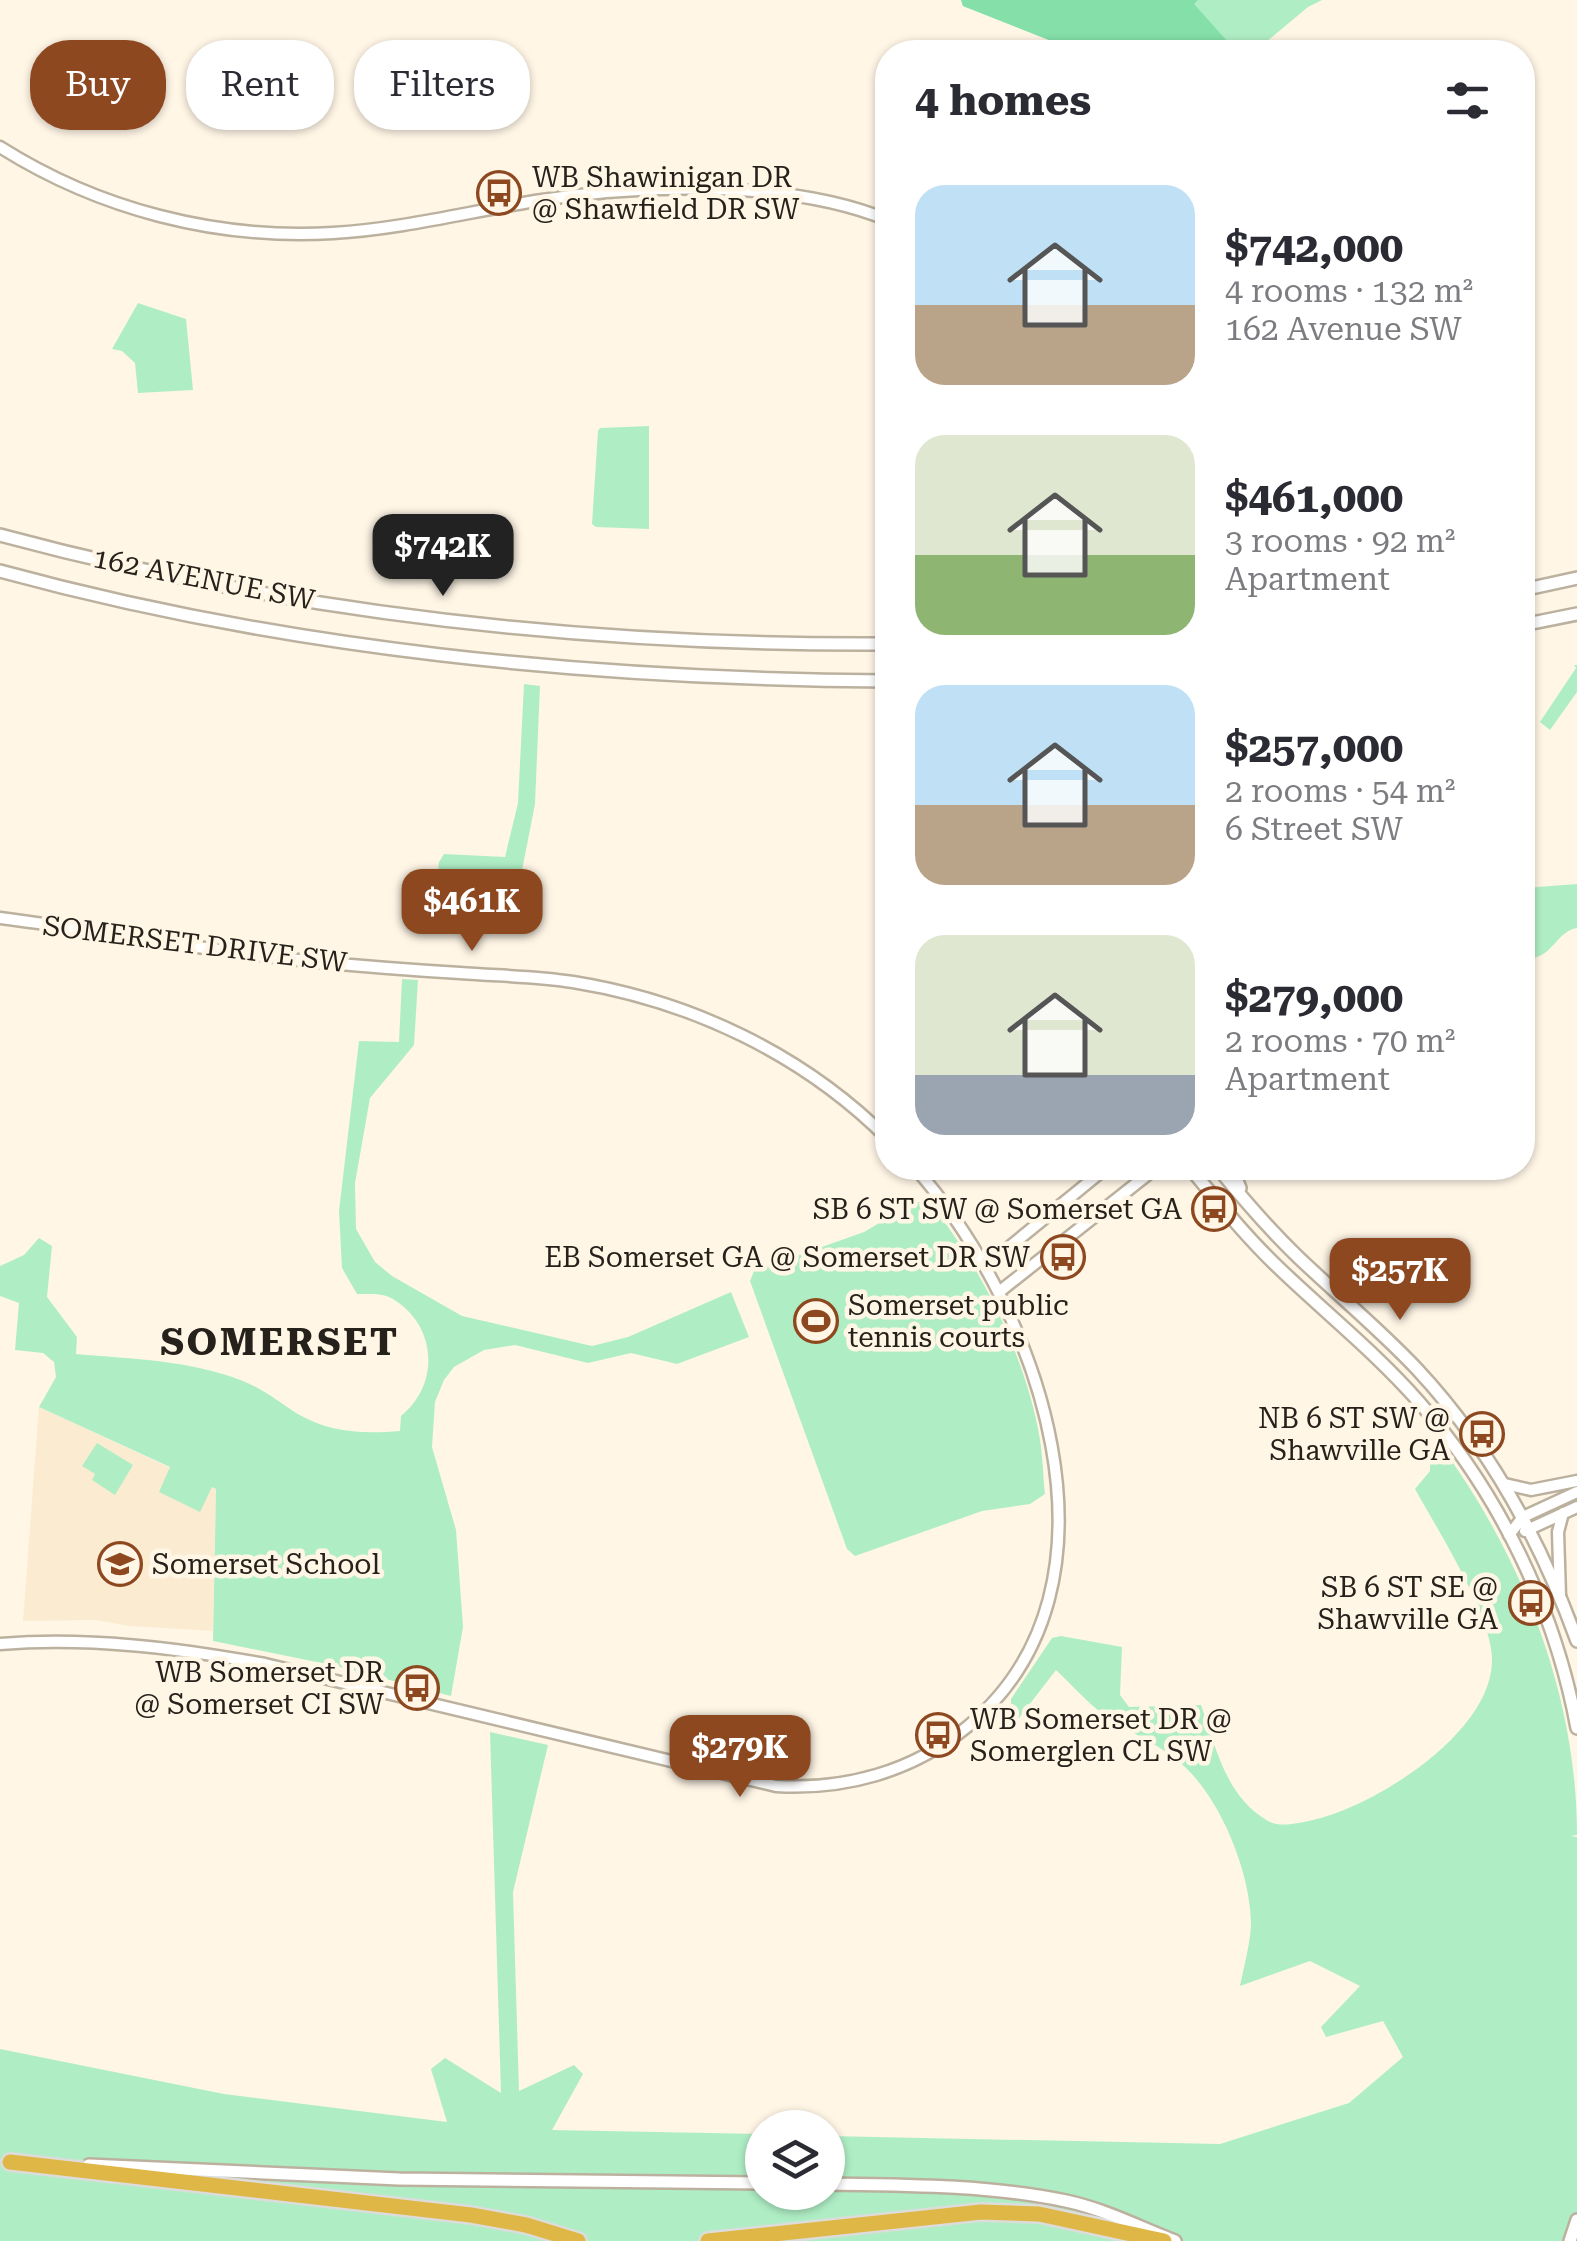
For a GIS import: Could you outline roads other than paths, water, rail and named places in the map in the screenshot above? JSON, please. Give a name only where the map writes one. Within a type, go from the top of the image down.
[{"type":"highway","points":[[5,2162],[471,2215],[526,2225],[578,2241]]},
{"type":"highway","points":[[708,2241],[980,2212],[1039,2214],[1164,2241]]},
{"type":"main road","name":"162 AVENUE SW","points":[[0,535],[168,574],[410,616],[576,635],[710,643],[875,644]]},
{"type":"main road","name":"162 AVENUE SW","points":[[0,571],[232,624],[398,651],[570,670],[750,680],[875,681]]},
{"type":"main road","points":[[1535,587],[1577,578]]},
{"type":"main road","points":[[1535,623],[1577,614]]},
{"type":"main road","points":[[1200,1180],[1255,1244],[1420,1404],[1467,1465],[1510,1535],[1553,1636],[1577,1728]]},
{"type":"main road","points":[[1228,1180],[1299,1258],[1370,1322],[1432,1386],[1505,1484],[1530,1529],[1577,1641]]},
{"type":"main road","points":[[1237,1180],[1245,1201]]},
{"type":"main road","points":[[5,2162],[399,2179],[745,2183]]},
{"type":"main road","points":[[845,2185],[1002,2192],[1068,2201],[1175,2241]]},
{"type":"main road","points":[[1570,2241],[1577,2220]]},
{"type":"street","points":[[0,148],[57,180],[117,204],[185,222],[242,231],[359,231],[556,198],[686,189],[816,200],[875,215]]},
{"type":"street","name":"SOMERSET DRIVE SW","points":[[0,918],[165,944],[406,970],[553,979],[633,994],[718,1024],[779,1055],[843,1099],[875,1127]]},
{"type":"street","points":[[0,1644],[108,1644],[231,1658],[764,1784],[828,1786],[894,1770],[952,1739],[990,1705],[1033,1644],[1053,1580],[1059,1532],[1048,1437],[1026,1356],[986,1266],[924,1180]]},
{"type":"street","points":[[986,1266],[1091,1180]]},
{"type":"street","points":[[999,1292],[1054,1252],[1138,1180]]},
{"type":"street","points":[[1505,1484],[1531,1490],[1577,1481]]},
{"type":"street","points":[[1510,1535],[1523,1517],[1577,1492]]},
{"type":"street","points":[[1510,1535],[1577,1507]]},
{"type":"street","points":[[1560,1596],[1558,1532],[1563,1513]]},
{"type":"place","name":"WB Shawinigan DR @ Shawfield DR SW","points":[[499,193]]},
{"type":"place","name":"SB 6 ST SW @ Somerset GA","points":[[1214,1209]]},
{"type":"place","name":"EB Somerset GA @ Somerset DR SW","points":[[1063,1257]]},
{"type":"place","name":"Somerset public tennis courts","points":[[816,1321]]},
{"type":"place","name":"NB 6 ST SW @ Shawville GA","points":[[1482,1434]]},
{"type":"place","name":"Somerset School","points":[[120,1564]]},
{"type":"place","name":"SB 6 ST SE @ Shawville GA","points":[[1531,1603]]},
{"type":"place","name":"WB Somerset DR @ Somerset CI SW","points":[[417,1688]]},
{"type":"place","name":"WB Somerset DR @ Somerglen CL SW","points":[[938,1735]]},
{"type":"district","name":"SOMERSET","points":[[280,1342]]}]
